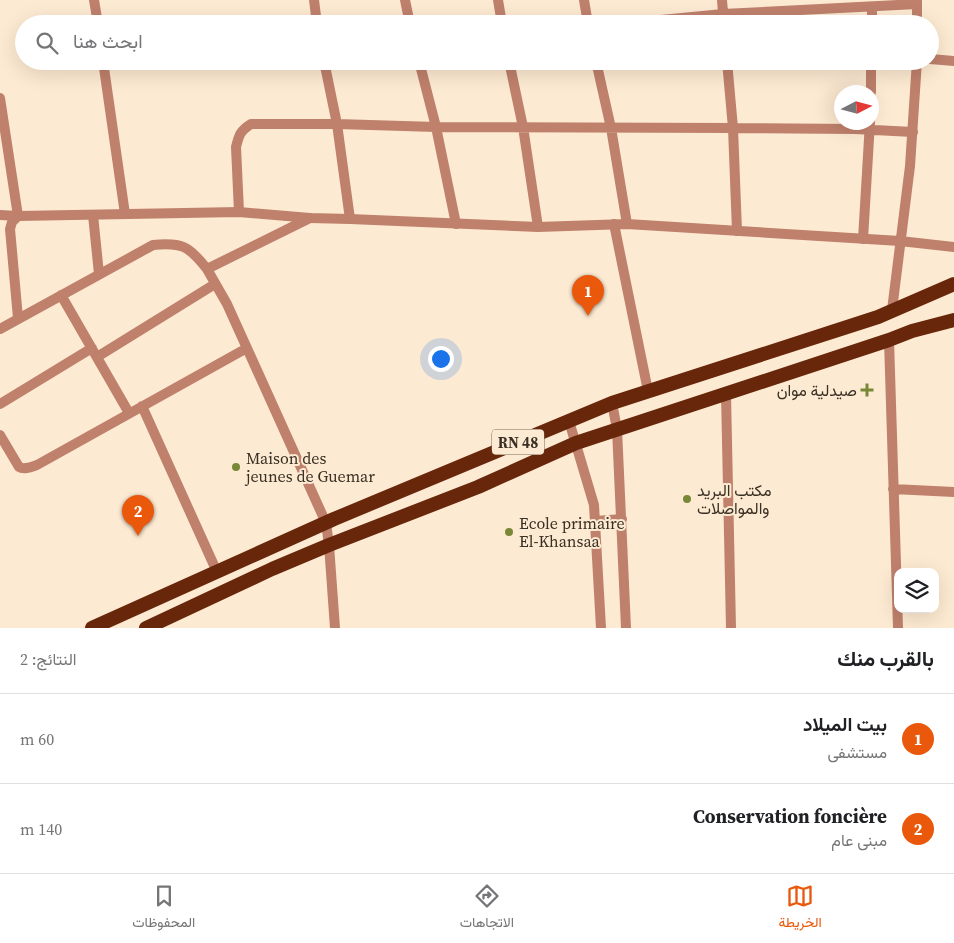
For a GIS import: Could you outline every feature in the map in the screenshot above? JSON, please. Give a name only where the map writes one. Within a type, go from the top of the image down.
[{"type":"highway","name":"RN 48","points":[[92,628],[326,523],[612,403],[878,317],[954,284]]},
{"type":"highway","name":"RN 48","points":[[146,628],[272,570],[478,487],[576,443],[912,331],[954,320]]},
{"type":"street","points":[[94,0],[96,15]]},
{"type":"street","points":[[314,0],[316,15]]},
{"type":"street","points":[[405,0],[408,15]]},
{"type":"street","points":[[498,0],[500,15]]},
{"type":"street","points":[[584,0],[586,15]]},
{"type":"street","points":[[722,0],[723,15]]},
{"type":"street","points":[[773,15],[917,2],[917,15]]},
{"type":"street","points":[[872,7],[872,15]]},
{"type":"street","points":[[939,60],[954,61]]},
{"type":"street","points":[[104,70],[125,214]]},
{"type":"street","points":[[326,70],[337,124],[350,218]]},
{"type":"street","points":[[421,70],[436,127],[456,224]]},
{"type":"street","points":[[511,70],[523,127],[538,227]]},
{"type":"street","points":[[598,70],[611,128],[627,224]]},
{"type":"street","points":[[728,70],[733,128],[737,232]]},
{"type":"street","points":[[870,85],[871,70]]},
{"type":"street","points":[[892,310],[913,132],[916,70]]},
{"type":"street","points":[[0,98],[18,216]]},
{"type":"street","points":[[238,212],[236,147],[243,129],[251,124],[611,128],[834,127]]},
{"type":"street","points":[[879,127],[913,132]]},
{"type":"street","points":[[863,239],[870,130]]},
{"type":"street","points":[[0,215],[238,212],[310,218],[350,218],[538,227],[627,224],[900,241],[954,247]]},
{"type":"street","points":[[93,214],[98,274]]},
{"type":"street","points":[[18,216],[12,222],[10,229],[18,318]]},
{"type":"street","points":[[207,269],[310,218]]},
{"type":"street","points":[[614,224],[648,391]]},
{"type":"street","points":[[0,328],[153,244],[171,243],[182,246],[197,256],[207,269],[227,304],[326,523],[335,628]]},
{"type":"street","points":[[0,404],[215,284]]},
{"type":"street","points":[[61,295],[129,413]]},
{"type":"street","points":[[889,340],[898,628]]},
{"type":"street","points":[[0,435],[19,467],[25,468],[37,465],[247,348]]},
{"type":"street","points":[[726,394],[730,628]]},
{"type":"street","points":[[612,403],[618,429],[626,628]]},
{"type":"street","points":[[142,406],[217,572]]},
{"type":"street","points":[[569,421],[594,505],[601,628]]},
{"type":"street","points":[[894,489],[954,492]]},
{"type":"street","points":[[596,521],[622,519]]},
{"type":"place","name":"بيت الميلاد","points":[[588,316]]},
{"type":"place","name":"صيدلية موان","points":[[867,390]]},
{"type":"place","name":"Maison des jeunes de Guemar","points":[[236,467]]},
{"type":"place","name":"مكتب البريد والمواصلات","points":[[687,499]]},
{"type":"place","name":"Ecole primaire El-Khansaa","points":[[509,532]]},
{"type":"place","name":"Conservation foncière","points":[[138,536]]}]
